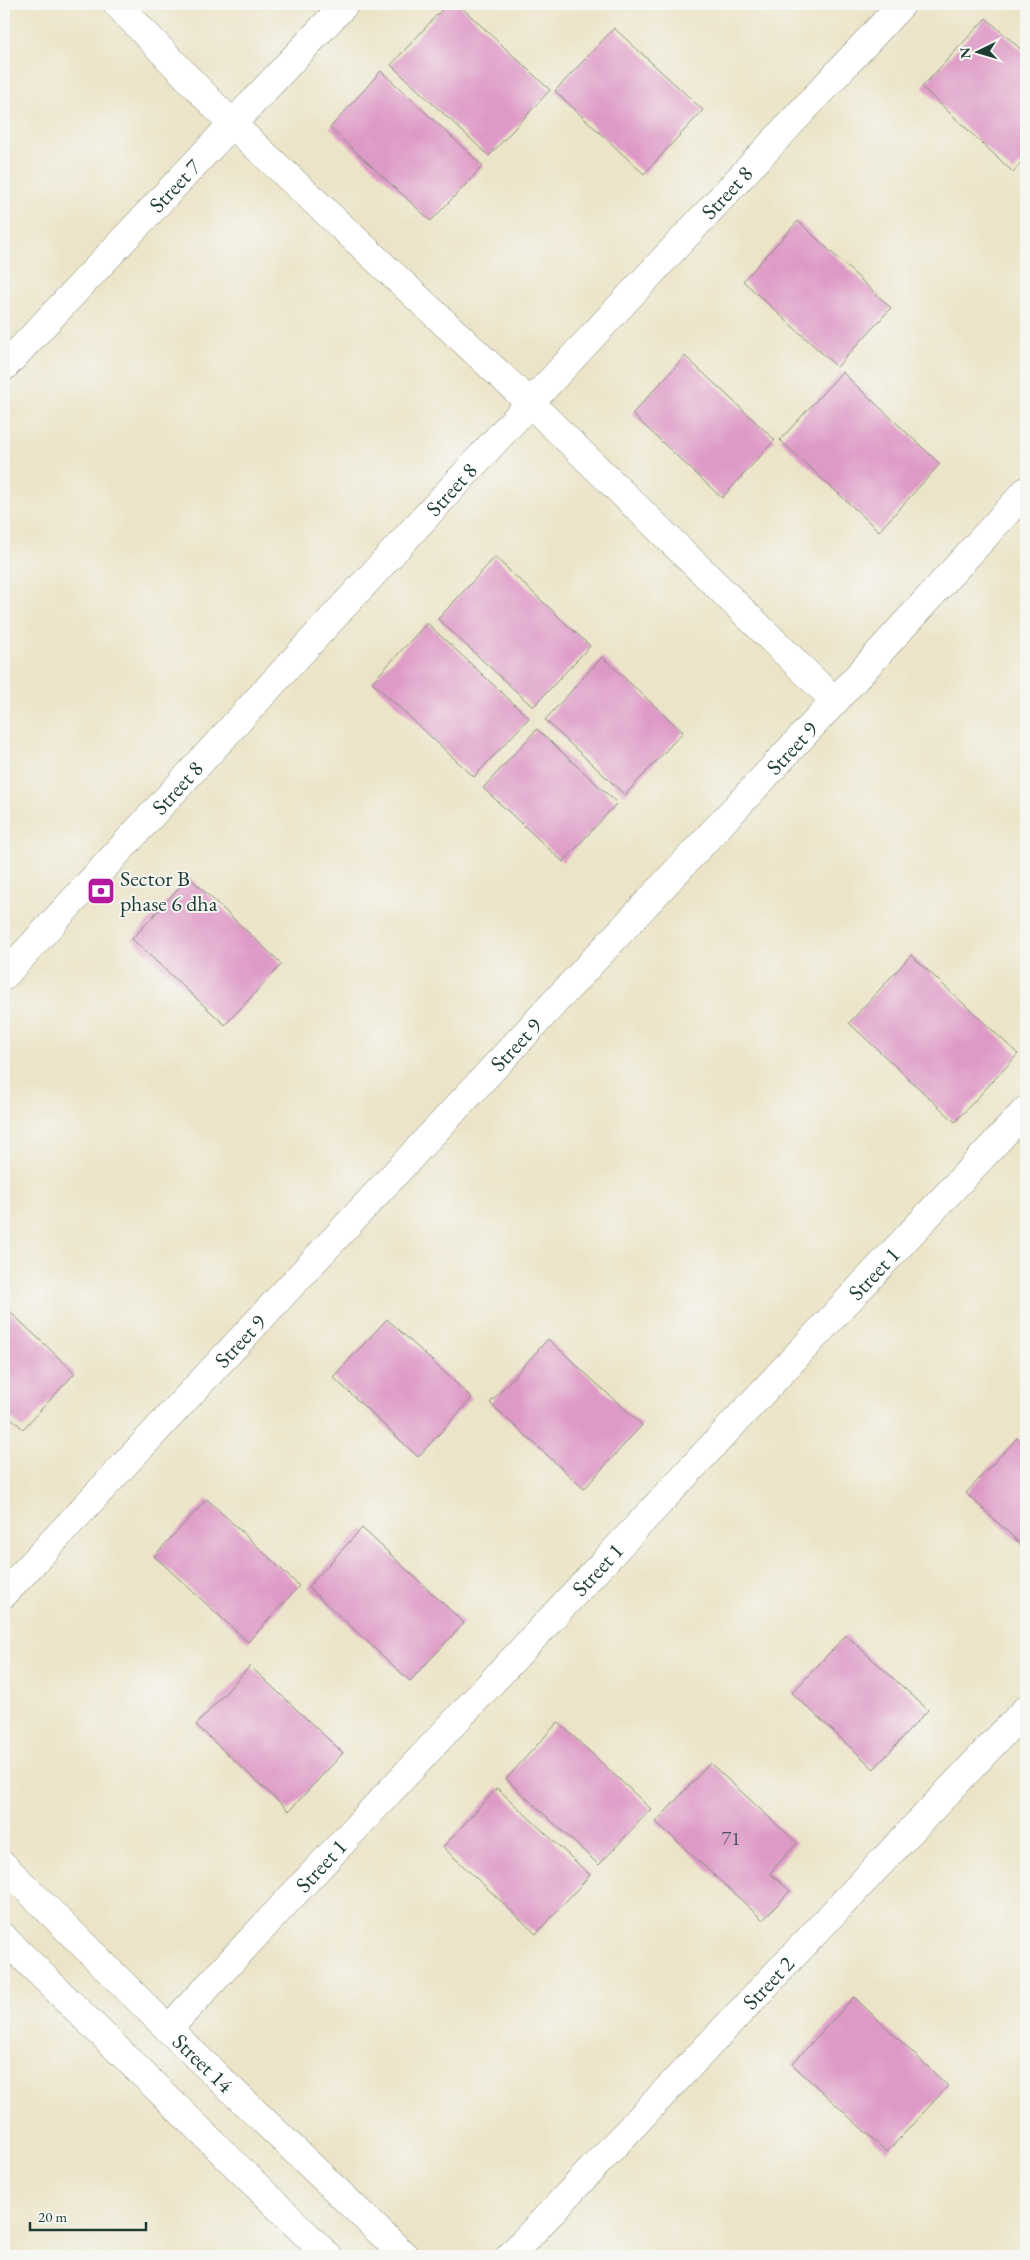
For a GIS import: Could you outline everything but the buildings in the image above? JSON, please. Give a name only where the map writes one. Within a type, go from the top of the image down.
[{"type":"street","points":[[118,4],[232,124],[530,404],[835,701]]},
{"type":"street","name":"Street 7","points":[[4,367],[345,4]]},
{"type":"street","name":"Street 8","points":[[4,976],[530,404],[902,4]]},
{"type":"street","name":"Street 9","points":[[4,1594],[835,701],[1026,491]]},
{"type":"street","name":"Street 1","points":[[168,2029],[1026,1110]]},
{"type":"street","name":"Street 2","points":[[510,2256],[1026,1709]]},
{"type":"street","name":"Street 14","points":[[4,1866],[399,2254]]},
{"type":"street","points":[[4,1938],[328,2256]]},
{"type":"place","name":"Sector B phase 6 dha","points":[[101,891]]}]
